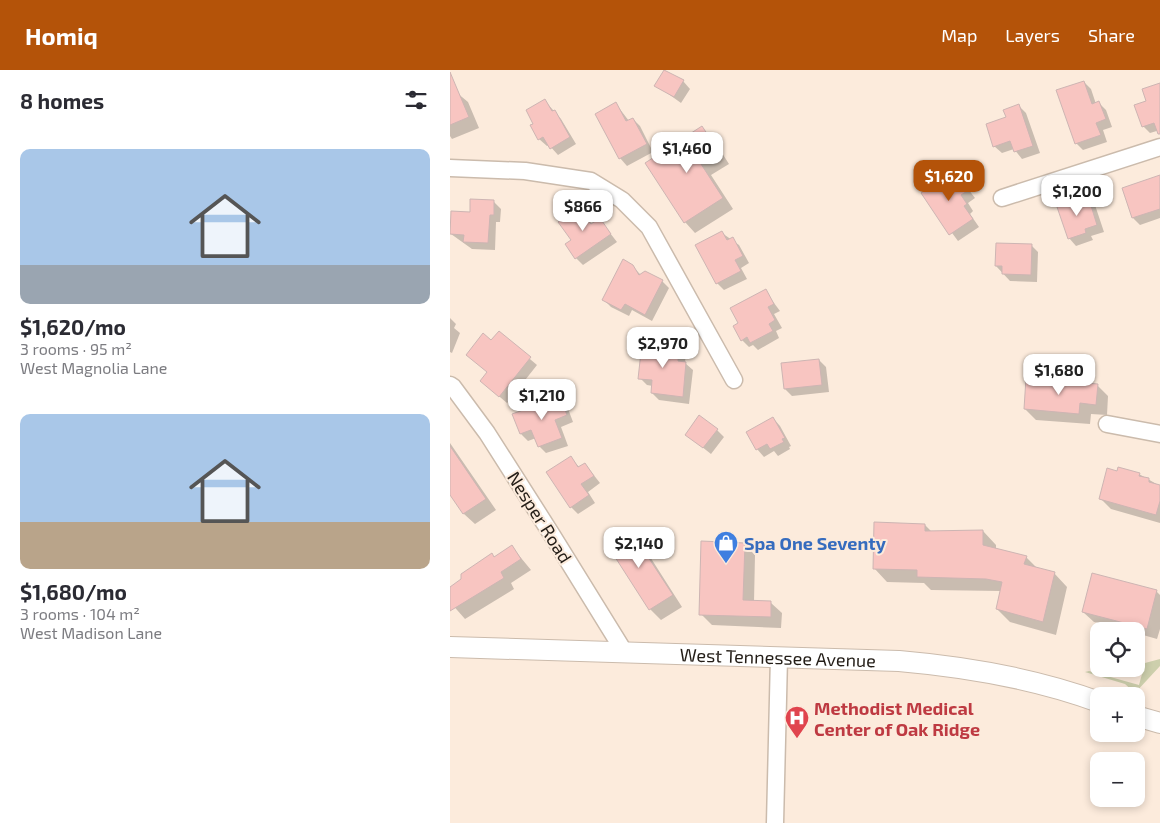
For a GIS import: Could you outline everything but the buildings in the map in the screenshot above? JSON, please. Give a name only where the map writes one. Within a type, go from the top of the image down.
[{"type":"street","points":[[1002,198],[1160,147]]},
{"type":"street","points":[[450,168],[525,171],[591,181],[622,200],[649,227],[734,380]]},
{"type":"street","name":"Nesper Road","points":[[450,385],[454,386],[487,433],[625,653]]},
{"type":"street","points":[[1107,424],[1160,434]]},
{"type":"street","name":"West Tennessee Avenue","points":[[450,647],[899,661],[950,665],[1021,678],[1090,699]]},
{"type":"street","points":[[775,823],[779,657]]},
{"type":"street","points":[[1145,719],[1160,723]]},
{"type":"green space","points":[[1160,659],[1160,666],[1141,687],[1128,687],[1125,684],[1102,677],[1110,677],[1139,685],[1141,677],[1145,677],[1145,663]]},
{"type":"place","name":"Spa One Seventy","points":[[726,564]]},
{"type":"place","name":"Methodist Medical Center of Oak Ridge","points":[[797,739]]}]
